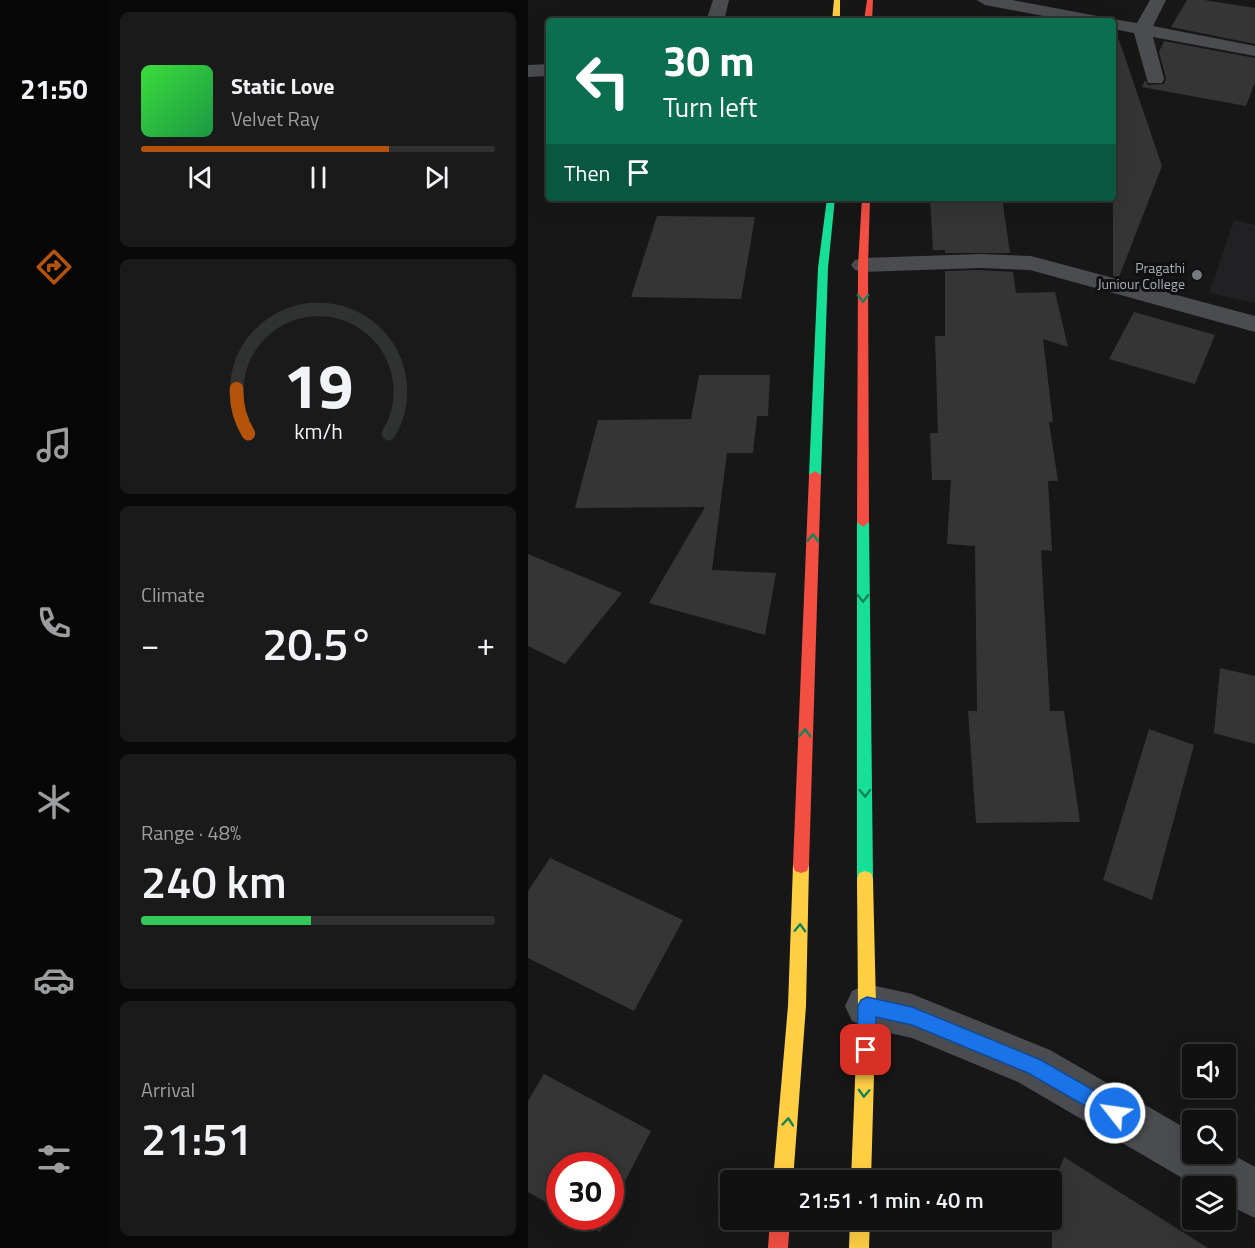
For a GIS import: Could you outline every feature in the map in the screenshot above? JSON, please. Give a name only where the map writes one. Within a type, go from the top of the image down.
[{"type":"main road","points":[[836,18],[837,0]]},
{"type":"main road","points":[[868,18],[870,0]]},
{"type":"main road","points":[[784,1170],[797,1006],[822,303],[831,201]]},
{"type":"main road","points":[[861,1170],[867,1006],[863,692],[863,265],[866,201]]},
{"type":"main road","points":[[778,1248],[779,1230]]},
{"type":"main road","points":[[859,1248],[860,1230]]},
{"type":"street","points":[[716,18],[721,0]]},
{"type":"street","points":[[985,0],[1081,18]]},
{"type":"street","points":[[1155,79],[1142,30],[1158,0]]},
{"type":"street","points":[[1116,25],[1255,51]]},
{"type":"street","points":[[528,71],[546,70]]},
{"type":"street","points":[[863,265],[981,261],[1031,263],[1255,324]]},
{"type":"street","points":[[867,1006],[912,1016],[1034,1066],[1255,1194]]},
{"type":"shaded area","points":[[1234,220],[1255,225],[1255,303],[1209,293]]},
{"type":"building","points":[[1187,0],[1204,0],[1255,8],[1255,44],[1171,27]]},
{"type":"building","points":[[1116,40],[1119,40],[1162,166],[1119,277],[1113,276],[1113,201],[1116,201]]},
{"type":"building","points":[[1164,41],[1255,58],[1255,82],[1246,106],[1142,87],[1145,80],[1148,85],[1164,84],[1166,78],[1159,52]]},
{"type":"building","points":[[930,201],[1002,201],[1010,253],[945,253],[945,250],[933,250]]},
{"type":"building","points":[[657,216],[755,217],[741,299],[631,297]]},
{"type":"building","points":[[945,271],[1013,272],[1016,293],[1055,292],[1068,347],[1043,339],[1053,422],[1049,422],[1058,481],[1048,481],[1052,551],[1041,550],[1050,711],[1064,711],[1080,822],[976,823],[968,711],[977,711],[975,546],[947,544],[951,480],[932,480],[930,433],[938,433],[935,336],[945,336]]},
{"type":"building","points":[[1134,312],[1215,335],[1195,384],[1109,359]]},
{"type":"building","points":[[699,375],[770,375],[768,416],[757,416],[753,453],[727,453],[712,570],[776,573],[765,635],[649,603],[705,507],[575,508],[598,420],[691,419]]},
{"type":"building","points":[[528,554],[622,593],[565,664],[528,646]]},
{"type":"building","points":[[1220,668],[1255,676],[1255,744],[1214,733]]},
{"type":"building","points":[[1149,729],[1194,745],[1152,900],[1103,880]]},
{"type":"building","points":[[550,858],[683,920],[634,1011],[528,958],[528,891]]},
{"type":"building","points":[[544,1074],[651,1131],[624,1183],[624,1152],[546,1152],[546,1202],[528,1192],[528,1101]]},
{"type":"building","points":[[1064,1157],[1208,1248],[1052,1248],[1052,1230],[1062,1230],[1062,1170],[1059,1170]]},
{"type":"traffic: fast","points":[[815,475],[823,268],[831,201]]},
{"type":"traffic: fast","points":[[863,522],[865,879]]},
{"type":"traffic: slow","points":[[836,18],[837,0]]},
{"type":"traffic: slow","points":[[784,1170],[797,1006],[801,865]]},
{"type":"traffic: slow","points":[[861,1170],[867,1006],[865,879]]},
{"type":"traffic: slow","points":[[859,1248],[860,1230]]},
{"type":"traffic: jam","points":[[868,18],[870,0]]},
{"type":"traffic: jam","points":[[863,522],[863,265],[866,201]]},
{"type":"traffic: jam","points":[[801,865],[815,475]]},
{"type":"traffic: jam","points":[[778,1248],[779,1230]]},
{"type":"place","name":"Pragathi Juniour College","points":[[1197,275]]},
{"type":"route","points":[[866,1050],[867,1006],[912,1016],[1034,1066],[1115,1113]]}]
